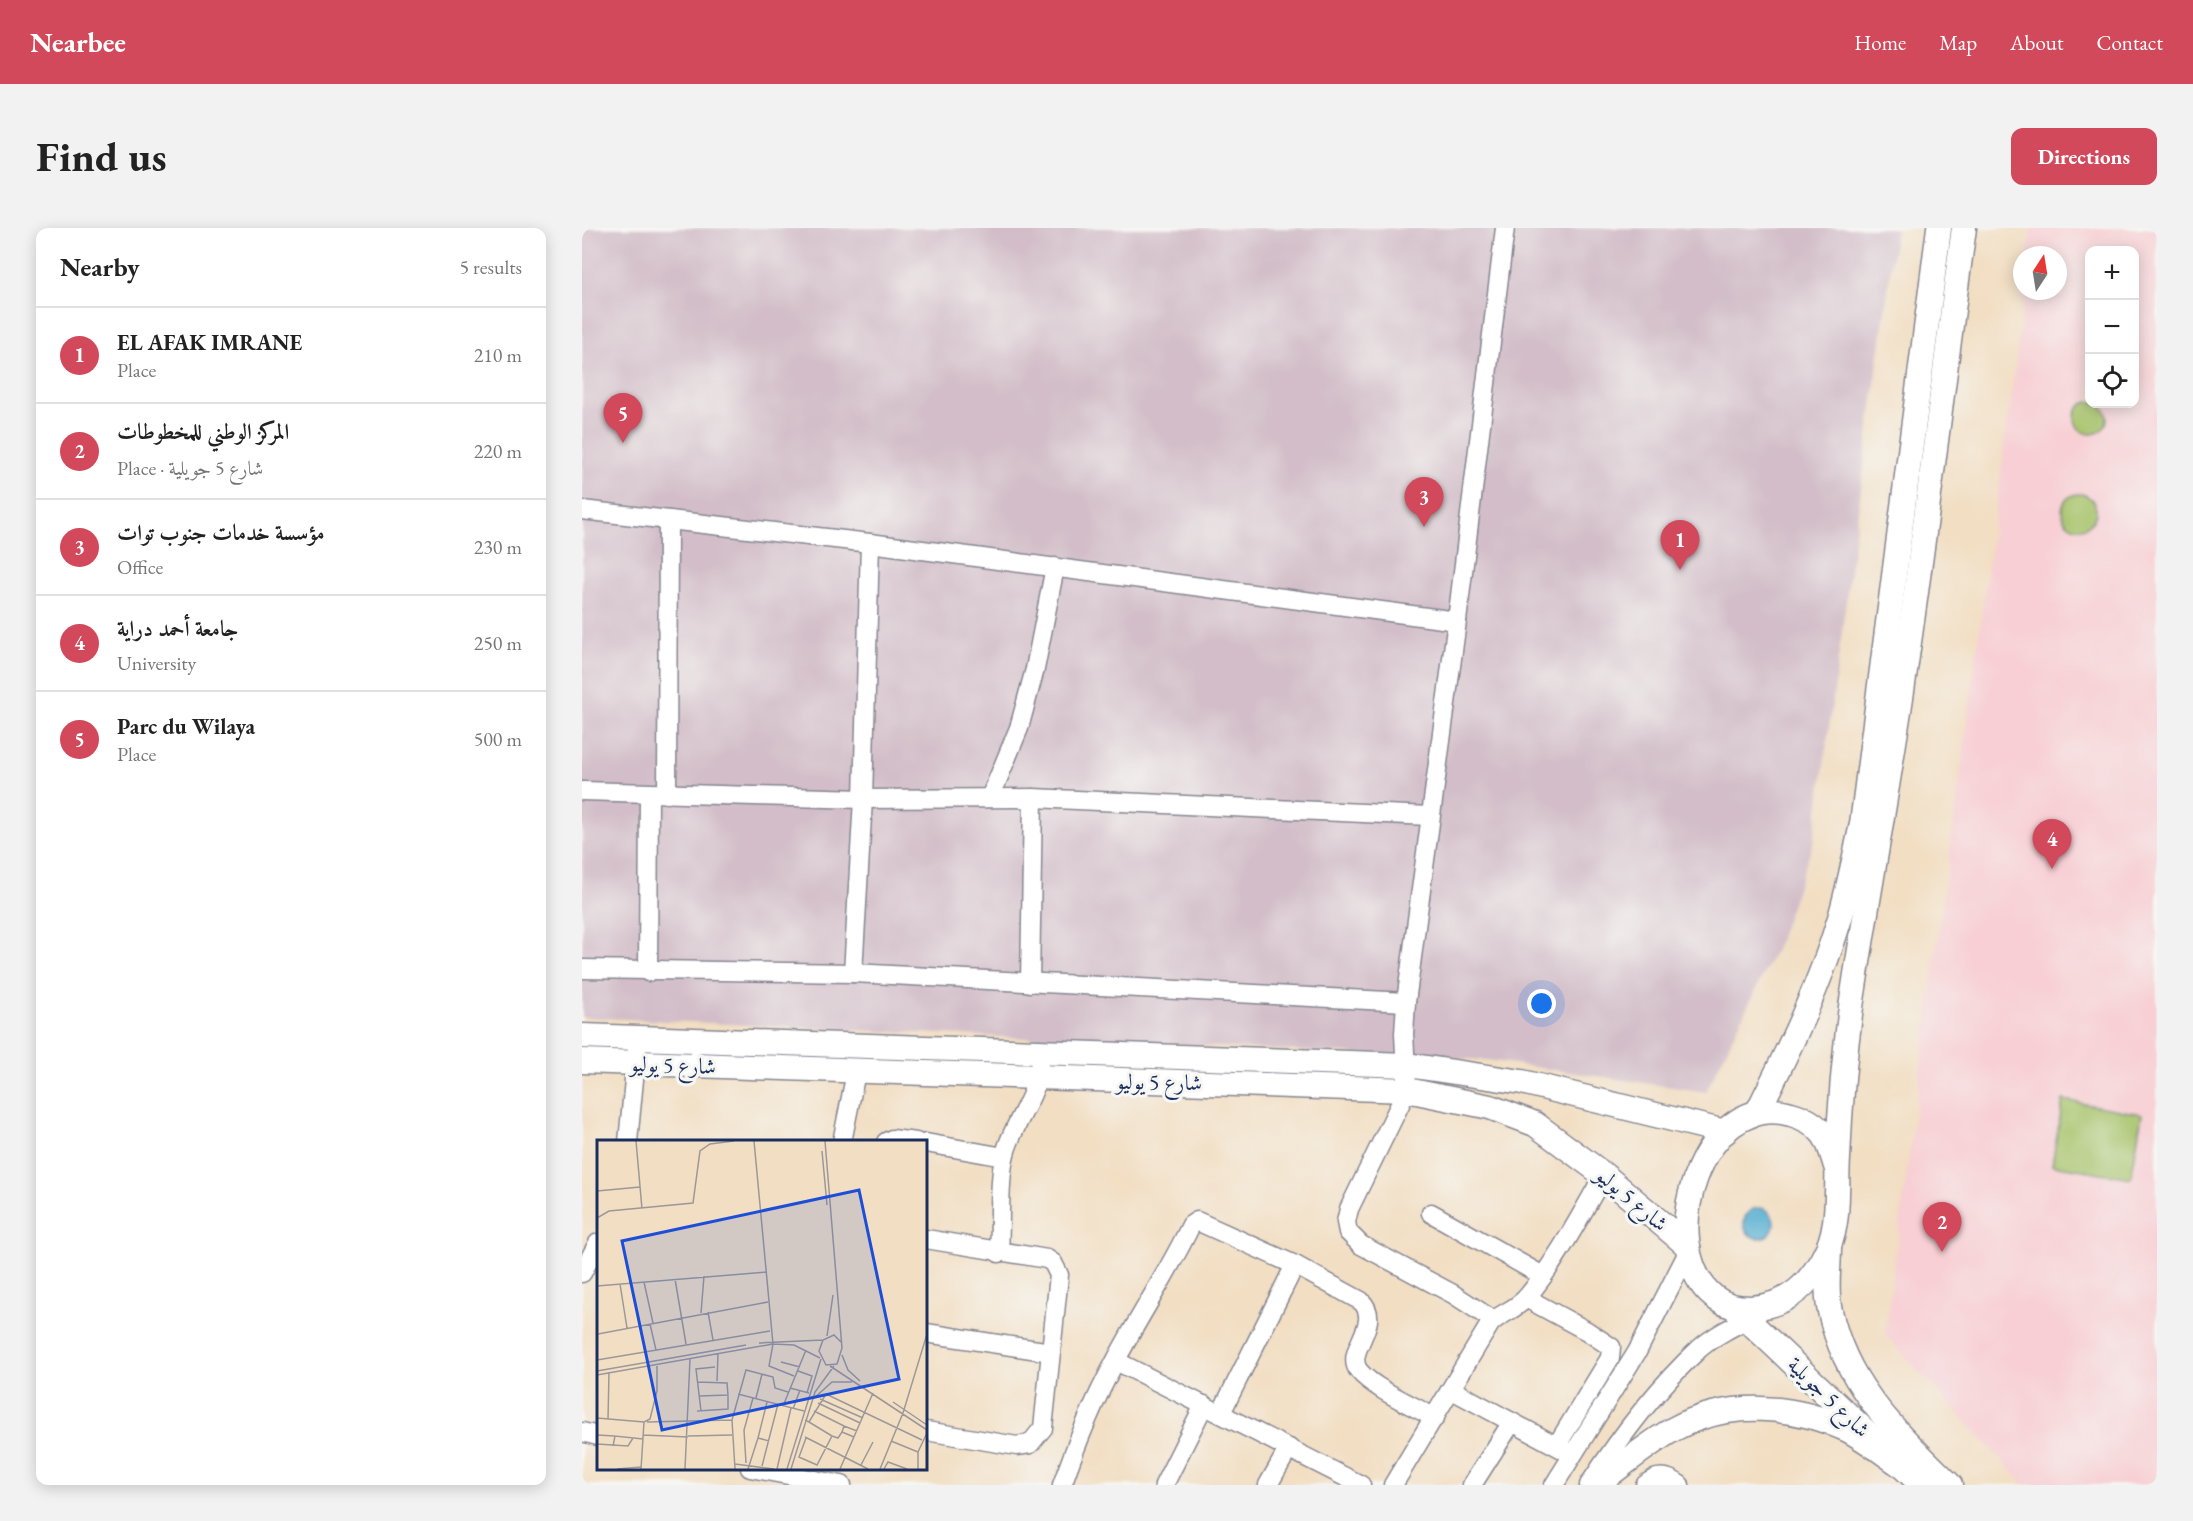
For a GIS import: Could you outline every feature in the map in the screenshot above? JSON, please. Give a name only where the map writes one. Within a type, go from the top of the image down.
[{"type":"main road","points":[[1758,1111],[1801,1020],[1830,946],[1850,881],[1860,836],[1940,228]]},
{"type":"main road","points":[[1837,1169],[1823,1134],[1804,1118],[1782,1112],[1758,1111],[1745,1116],[1725,1132],[1706,1153],[1694,1180],[1689,1198],[1688,1249],[1696,1277],[1715,1298],[1742,1314],[1785,1301],[1808,1283],[1829,1245],[1836,1211],[1841,1088],[1851,1009],[1907,662],[1964,228]]},
{"type":"main road","name":"شارع 5 يوليو","points":[[582,1036],[1407,1065],[1522,1082],[1725,1132]]},
{"type":"main road","name":"شارع 5 يوليو","points":[[582,1061],[1039,1079],[1407,1090],[1512,1113],[1535,1124],[1604,1175],[1688,1249]]},
{"type":"main road","name":"شارع 5 جويلية","points":[[1829,1245],[1829,1309],[1844,1359],[1866,1397],[1950,1485]]},
{"type":"main road","name":"شارع 5 جويلية","points":[[1742,1314],[1922,1485]]},
{"type":"main road","points":[[1595,1485],[1673,1430],[1698,1418],[1729,1409],[1753,1408],[1810,1416],[1848,1431],[1898,1463]]},
{"type":"street","points":[[1493,1320],[1453,1294],[1361,1245],[1348,1232],[1346,1222],[1349,1209],[1407,1090],[1404,1034],[1406,1002],[1457,621],[1505,228]]},
{"type":"street","points":[[582,510],[870,543],[1457,621]]},
{"type":"street","points":[[668,520],[668,794]]},
{"type":"street","points":[[854,973],[870,543]]},
{"type":"street","points":[[990,798],[1018,728],[1035,669],[1055,567]]},
{"type":"street","points":[[582,791],[862,799],[1033,798],[1430,816]]},
{"type":"street","points":[[648,972],[649,794]]},
{"type":"street","points":[[1030,983],[1033,798]]},
{"type":"street","points":[[582,969],[648,972],[854,973],[1406,1002]]},
{"type":"street","points":[[628,1140],[638,1038]]},
{"type":"street","points":[[999,1253],[1004,1157],[1017,1121],[1039,1079],[1040,1053]]},
{"type":"street","points":[[842,1140],[856,1072]]},
{"type":"street","points":[[927,1143],[1004,1157]]},
{"type":"street","points":[[1393,1485],[1493,1320],[1514,1310],[1543,1276],[1604,1175]]},
{"type":"street","points":[[1431,1213],[1543,1276]]},
{"type":"street","points":[[1062,1485],[1083,1427],[1116,1360],[1159,1289],[1194,1222],[1200,1221],[1350,1293],[1367,1307],[1370,1316],[1356,1355],[1359,1371],[1379,1386],[1435,1418]]},
{"type":"street","points":[[927,1239],[999,1253],[1047,1259],[1057,1269],[1059,1275],[1042,1428],[1030,1444],[1017,1446],[927,1431]]},
{"type":"street","points":[[582,1273],[597,1245]]},
{"type":"street","points":[[1564,1450],[1637,1352],[1688,1249]]},
{"type":"street","points":[[1221,1413],[1295,1265]]},
{"type":"street","points":[[1526,1298],[1587,1330],[1611,1347],[1610,1358],[1564,1450],[1554,1485]]},
{"type":"street","points":[[1589,1485],[1609,1455],[1700,1348],[1742,1314]]},
{"type":"street","points":[[927,1333],[1051,1352]]},
{"type":"street","points":[[1116,1360],[1354,1483]]},
{"type":"street","points":[[1452,1390],[1564,1450]]},
{"type":"street","points":[[1164,1485],[1204,1405]]},
{"type":"street","points":[[1472,1485],[1512,1422]]},
{"type":"street","points":[[582,1432],[597,1436]]},
{"type":"street","points":[[1268,1485],[1289,1448]]},
{"type":"street","points":[[757,1473],[842,1485]]},
{"type":"street","points":[[1645,1485],[1661,1477],[1671,1478],[1680,1485]]},
{"type":"shaded area","points":[[582,228],[1896,228],[1814,840],[1777,946],[1706,1092],[1487,1060],[582,1017]]},
{"type":"shaded area","points":[[2031,228],[2157,228],[2157,1485],[2025,1485],[1885,1335],[2024,300],[2067,300],[2067,246],[2029,246]]},
{"type":"green space","points":[[2085,403],[2085,408],[2103,408],[2106,412],[2106,424],[2097,433],[2085,433],[2076,424],[2076,412]]},
{"type":"green space","points":[[2079,494],[2091,499],[2096,511],[2091,523],[2079,528],[2067,523],[2062,511],[2067,499]]},
{"type":"green space","points":[[2063,1100],[2142,1114],[2131,1178],[2052,1165]]},
{"type":"water","points":[[1759,1208],[1765,1209],[1773,1217],[1773,1229],[1765,1237],[1759,1238],[1753,1237],[1745,1229],[1744,1223],[1745,1217],[1753,1209]]},
{"type":"place","name":"Parc du Wilaya","points":[[623,443]]},
{"type":"place","name":"مؤسسة خدمات جنوب توات","points":[[1424,527]]},
{"type":"place","name":"EL AFAK IMRANE","points":[[1680,570]]},
{"type":"place","name":"جامعة أحمد دراية","points":[[2052,869]]},
{"type":"place","name":"المركز الوطني للمخطوطات","points":[[1942,1252]]}]
